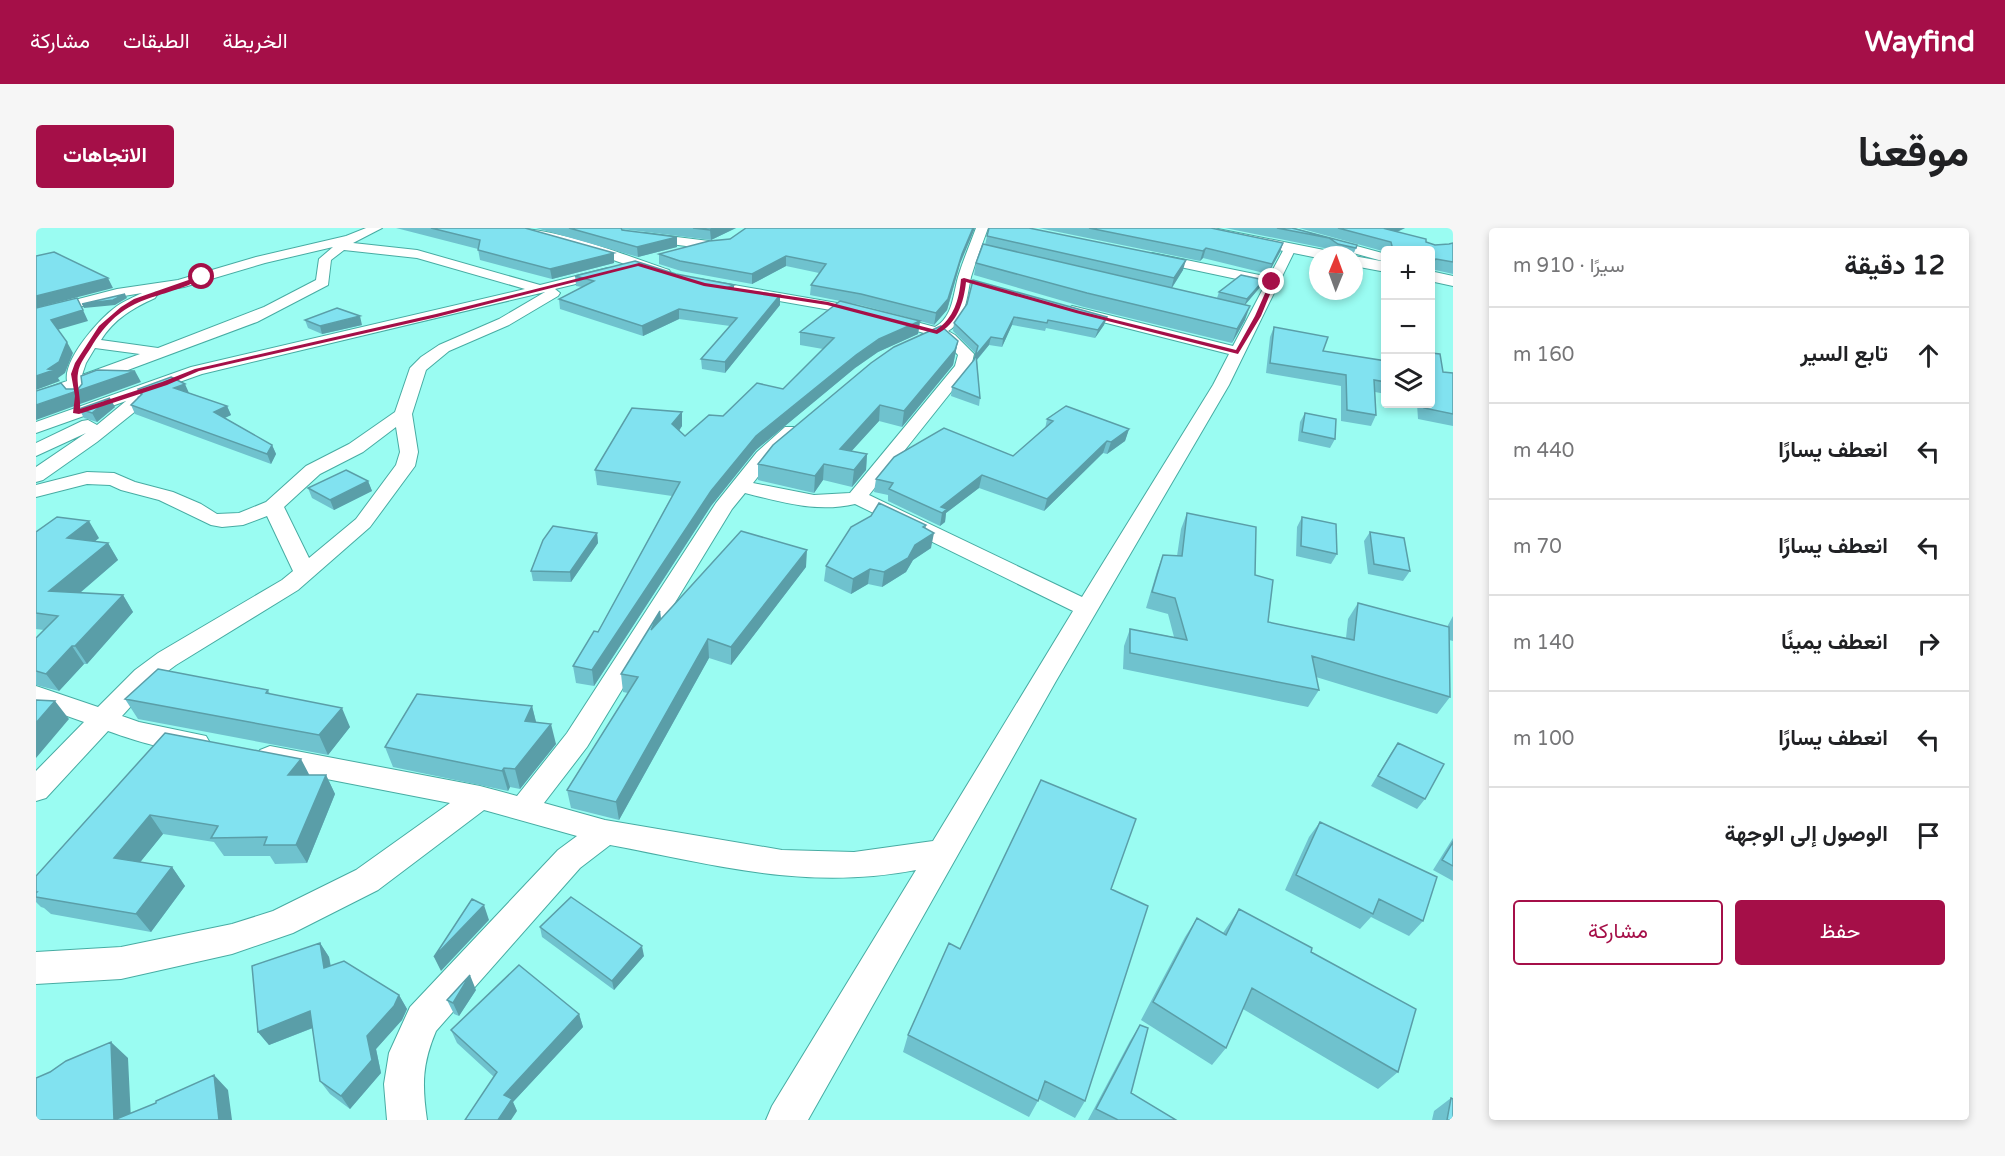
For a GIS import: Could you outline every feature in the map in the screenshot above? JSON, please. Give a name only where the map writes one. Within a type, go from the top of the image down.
[{"type":"street","points":[[76,413],[78,402],[74,374],[78,363],[101,327],[123,308],[136,300],[178,284],[261,260],[345,242],[376,228]]},
{"type":"street","points":[[515,228],[608,248],[639,264],[681,278],[838,306],[937,332],[950,338],[966,354],[963,367],[857,497],[847,500],[822,501],[740,486]]},
{"type":"street","points":[[546,236],[563,228]]},
{"type":"street","points":[[906,348],[947,326],[961,302],[981,251],[982,228]]},
{"type":"street","points":[[1191,228],[1309,252]]},
{"type":"street","points":[[1277,228],[1381,257]]},
{"type":"street","points":[[627,234],[716,245],[681,253]]},
{"type":"street","points":[[197,370],[230,333],[266,311],[323,282],[325,259],[345,242],[392,249],[465,266],[538,289]]},
{"type":"street","points":[[786,1120],[1215,395],[1238,352],[1252,314],[1286,262],[1290,248]]},
{"type":"street","points":[[1136,254],[1272,282]]},
{"type":"street","points":[[36,428],[165,384],[197,370],[437,315],[660,258]]},
{"type":"street","points":[[1363,263],[1381,266]]},
{"type":"street","points":[[1435,277],[1453,281]]},
{"type":"street","points":[[36,790],[102,717],[144,676],[167,659],[280,591],[363,523],[405,466],[409,452],[403,414],[418,368],[444,348],[520,313],[567,282]]},
{"type":"street","points":[[36,314],[117,293],[178,284]]},
{"type":"street","points":[[1062,308],[1238,352]]},
{"type":"street","points":[[36,398],[266,311]]},
{"type":"street","points":[[91,343],[160,353]]},
{"type":"street","points":[[36,450],[136,402],[165,384]]},
{"type":"street","points":[[36,476],[91,438],[136,402]]},
{"type":"street","points":[[36,491],[87,478],[114,479],[128,486],[166,495],[211,519],[222,521],[243,519],[273,506],[313,470],[356,448],[403,414]]},
{"type":"street","points":[[523,808],[577,740],[682,569],[723,507],[764,456],[810,416]]},
{"type":"street","points":[[857,497],[1087,608]]},
{"type":"street","points":[[273,506],[305,572]]},
{"type":"street","points":[[36,695],[136,731],[480,797],[605,832],[775,861],[841,866],[894,861],[945,851]]},
{"type":"street","points":[[36,968],[121,963],[232,939],[281,923],[367,880],[480,797]]},
{"type":"street","points":[[407,1120],[403,1084],[408,1053],[423,1019],[569,859],[605,832]]},
{"type":"building","points":[[431,228],[525,228],[614,253],[550,269],[478,250],[480,240]]},
{"type":"building","points":[[569,228],[621,228],[622,230],[677,237],[637,247]]},
{"type":"building","points":[[746,228],[973,228],[948,299],[936,313],[861,294],[811,285],[826,264],[786,256],[752,274],[680,261],[659,254],[709,241],[730,239]]},
{"type":"building","points":[[989,228],[1029,228],[1186,260],[1174,278],[987,236]]},
{"type":"building","points":[[1089,228],[1211,228],[1283,243],[1272,264],[1206,248],[1203,251]]},
{"type":"building","points":[[1277,228],[1292,228],[1357,245],[1338,244],[1329,238]]},
{"type":"building","points":[[1338,228],[1389,228],[1386,229],[1426,239],[1426,242],[1435,245],[1453,243],[1453,262],[1435,259],[1435,246],[1392,246],[1391,242]]},
{"type":"building","points":[[983,244],[1250,306],[1237,329],[1087,293],[976,263]]},
{"type":"building","points":[[54,252],[108,278],[36,296],[36,256]]},
{"type":"building","points":[[635,261],[676,274],[734,285],[726,288],[780,295],[725,362],[701,359],[737,318],[679,309],[642,326],[559,299],[594,281],[575,276]]},
{"type":"building","points":[[1241,275],[1264,280],[1247,299],[1219,292]]},
{"type":"building","points":[[973,280],[1107,317],[1098,330],[1048,320],[1047,323],[1014,317],[1003,339],[991,337],[976,355],[980,398],[952,387],[974,360],[978,346],[954,323],[967,304]]},
{"type":"building","points":[[125,294],[113,300],[82,304]]},
{"type":"building","points":[[77,298],[83,310],[51,320],[67,342],[59,362],[48,369],[54,370],[36,376],[36,308]]},
{"type":"building","points":[[840,301],[920,321],[879,339],[856,355],[756,436],[711,491],[592,670],[573,666],[594,631],[598,632],[680,482],[595,470],[632,408],[682,412],[672,424],[685,436],[709,415],[723,416],[757,383],[783,389],[834,338],[800,332]]},
{"type":"building","points":[[337,308],[360,316],[320,326],[305,320]]},
{"type":"building","points":[[941,326],[958,341],[955,350],[904,411],[880,405],[840,449],[867,454],[854,470],[824,464],[815,476],[758,464],[773,445],[871,363],[894,347]]},
{"type":"building","points":[[1274,327],[1328,337],[1323,351],[1381,360],[1381,381],[1374,380],[1376,415],[1347,410],[1346,375],[1270,363]]},
{"type":"building","points":[[1435,353],[1440,354],[1443,372],[1453,373],[1453,414],[1424,408],[1435,408]]},
{"type":"building","points":[[97,370],[135,371],[36,405],[36,391],[61,383],[66,389],[78,389],[82,384],[81,376]]},
{"type":"building","points":[[171,377],[185,384],[174,388],[227,406],[214,412],[272,445],[267,454],[131,405],[142,394],[138,389]]},
{"type":"building","points":[[110,398],[92,413],[79,409]]},
{"type":"building","points":[[1066,406],[1129,429],[1111,442],[1107,441],[1047,499],[982,475],[941,507],[947,509],[942,513],[889,489],[893,483],[876,479],[894,457],[944,428],[1013,456],[1053,421],[1047,419]]},
{"type":"building","points":[[1305,413],[1336,419],[1335,439],[1302,432]]},
{"type":"building","points":[[346,470],[368,481],[330,500],[308,488]]},
{"type":"building","points":[[879,503],[926,525],[923,527],[934,533],[915,545],[908,558],[884,572],[870,569],[853,579],[826,566],[851,527],[871,516]]},
{"type":"building","points":[[1187,513],[1256,527],[1255,575],[1273,580],[1268,622],[1354,640],[1358,603],[1449,627],[1450,697],[1312,656],[1319,690],[1130,653],[1130,629],[1187,640],[1175,598],[1152,592],[1163,555],[1182,556]]},
{"type":"building","points":[[57,517],[89,521],[67,538],[108,543],[49,591],[123,595],[46,674],[36,671],[36,638],[58,616],[36,613],[36,532]]},
{"type":"building","points":[[1302,517],[1336,524],[1337,554],[1301,546]]},
{"type":"building","points":[[553,526],[597,533],[570,572],[531,571],[543,540]]},
{"type":"building","points":[[741,531],[807,550],[731,647],[708,639],[616,802],[567,790],[638,677],[621,674],[660,611],[651,630]]},
{"type":"building","points":[[1370,532],[1404,538],[1410,571],[1374,564]]},
{"type":"building","points":[[158,669],[268,690],[266,693],[342,708],[319,735],[125,699]]},
{"type":"building","points":[[417,694],[532,706],[525,721],[551,724],[515,769],[504,768],[502,771],[385,747]]},
{"type":"building","points":[[36,700],[55,701],[36,723]]},
{"type":"building","points":[[165,733],[301,759],[288,775],[326,775],[296,845],[264,845],[267,837],[211,838],[218,826],[150,815],[114,858],[172,867],[136,914],[36,897],[36,876]]},
{"type":"building","points":[[1398,743],[1444,764],[1425,799],[1378,776]]},
{"type":"building","points":[[1041,780],[1136,819],[1111,889],[1148,906],[1085,1101],[1045,1081],[1038,1101],[908,1035],[949,943],[960,949]]},
{"type":"building","points":[[1320,822],[1437,877],[1423,921],[1379,899],[1373,914],[1296,875]]},
{"type":"building","points":[[1453,842],[1453,866],[1442,860]]},
{"type":"building","points":[[571,897],[642,946],[612,981],[540,927]]},
{"type":"building","points":[[472,899],[484,905],[434,957]]},
{"type":"building","points":[[1239,909],[1312,948],[1311,952],[1416,1009],[1398,1072],[1252,988],[1226,1048],[1153,1002],[1197,918],[1226,935]]},
{"type":"building","points":[[320,943],[324,968],[344,961],[399,995],[394,1006],[367,1036],[372,1060],[341,1096],[320,1081],[310,1011],[258,1032],[252,966]]},
{"type":"building","points":[[519,965],[579,1014],[504,1095],[512,1099],[498,1120],[465,1120],[497,1072],[451,1030]]},
{"type":"building","points":[[470,975],[453,1003],[447,1000]]},
{"type":"building","points":[[1140,1025],[1148,1028],[1131,1093],[1176,1120],[1118,1120],[1096,1109]]},
{"type":"building","points":[[111,1042],[114,1120],[36,1120],[36,1078],[66,1061]]},
{"type":"building","points":[[214,1075],[219,1120],[114,1120],[156,1103],[156,1101]]},
{"type":"building","points":[[1451,1098],[1453,1099],[1453,1120],[1447,1120]]},
{"type":"route","points":[[202,277],[136,300],[101,327],[78,363],[74,374],[78,396],[76,413],[165,384],[197,370],[437,315],[639,264],[704,284],[828,304],[937,332],[947,326],[961,302],[964,279],[1078,312],[1238,352],[1258,316],[1272,282]]}]
